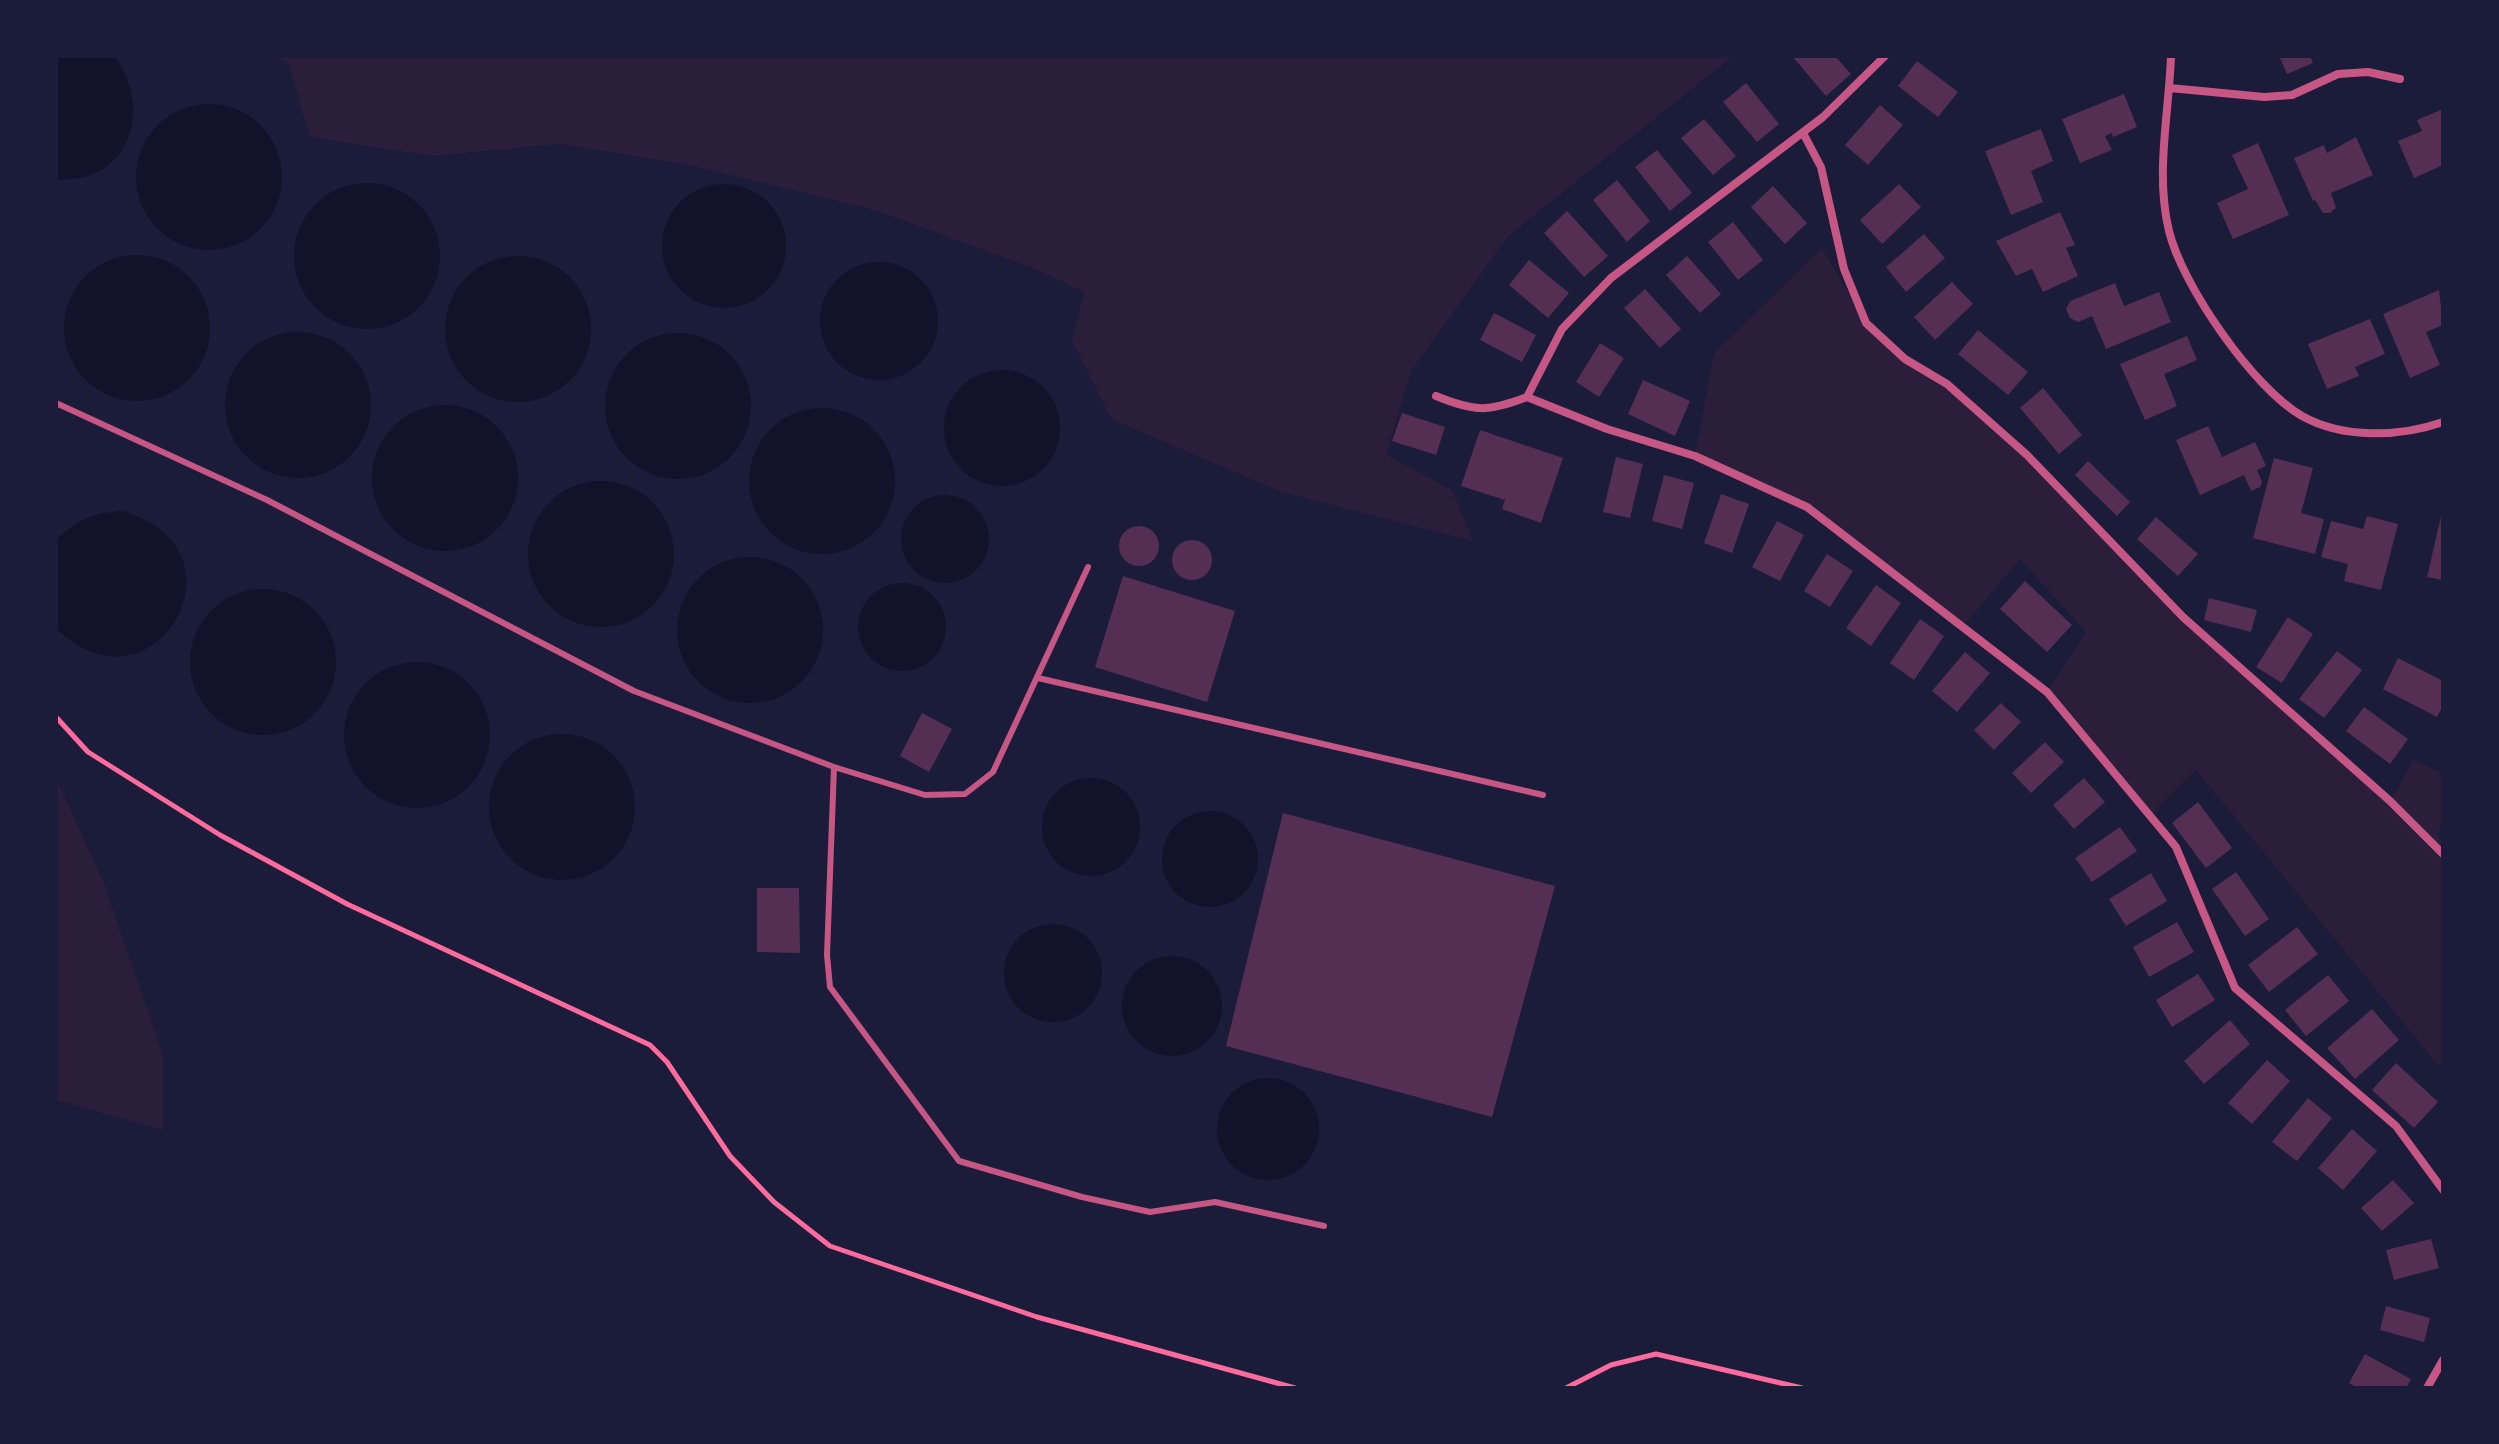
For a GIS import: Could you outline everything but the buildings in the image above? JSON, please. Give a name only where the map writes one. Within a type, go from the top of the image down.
[{"type":"street","points":[[1527,397],[1562,329],[1611,278],[1803,133],[1885,56]]},
{"type":"street","points":[[2171,56],[2161,177],[2169,231],[2187,281],[2220,332],[2267,386],[2301,416],[2355,434],[2418,431],[2443,422]]},
{"type":"street","points":[[2170,88],[2264,97],[2292,95],[2338,74],[2368,72],[2400,79]]},
{"type":"street","points":[[1803,133],[1821,167],[1844,269],[1866,323],[1905,359],[1947,384],[2027,455],[2183,617],[2390,801],[2443,854]]},
{"type":"street","points":[[1436,396],[1472,411],[1500,407],[1527,397],[1607,429],[1695,456],[1807,507],[2047,692],[2176,847],[2235,988],[2396,1126],[2443,1190]]},
{"type":"street","points":[[2427,1388],[2443,1360]]},
{"type":"lane","points":[[56,403],[267,500],[634,691],[834,767],[925,795],[965,794],[993,772],[1088,567]]},
{"type":"lane","points":[[1038,678],[1543,795]]},
{"type":"lane","points":[[834,767],[827,955],[830,987],[959,1161],[1082,1197],[1150,1212],[1215,1202],[1324,1226]]},
{"type":"path","points":[[56,717],[88,752],[220,835],[347,904],[650,1045],[667,1062],[730,1156],[774,1202],[830,1246],[1037,1317],[1295,1388]]},
{"type":"path","points":[[1566,1388],[1611,1365],[1656,1354],[1802,1388]]},
{"type":"shaded area","points":[[56,56],[114,56],[126,77],[132,99],[133,120],[127,140],[117,157],[101,170],[81,178],[56,179]]},
{"type":"shaded area","points":[[270,56],[1733,56],[1508,236],[1411,371],[1386,455],[1452,490],[1473,541],[1281,492],[1111,419],[1072,341],[1084,292],[1038,270],[875,210],[685,164],[559,144],[432,156],[310,137],[288,62]]},
{"type":"shaded area","points":[[209,104],[237,110],[260,126],[276,149],[282,177],[276,205],[260,228],[237,244],[209,250],[181,244],[158,228],[142,205],[136,177],[142,149],[158,126],[181,110]]},
{"type":"shaded area","points":[[367,183],[395,189],[418,205],[434,228],[440,256],[434,284],[418,307],[395,323],[367,329],[339,323],[316,307],[300,284],[294,256],[300,228],[316,205],[339,189]]},
{"type":"shaded area","points":[[724,184],[748,189],[768,202],[781,222],[786,246],[781,270],[768,290],[748,303],[724,308],[700,303],[680,290],[667,270],[662,246],[667,222],[680,202],[700,189]]},
{"type":"shaded area","points":[[1822,248],[1866,323],[1905,359],[1947,384],[2027,455],[2183,617],[2391,800],[2413,760],[2443,773],[2443,815],[2438,835],[2443,844],[2443,1071],[2196,770],[2150,816],[2047,692],[2086,632],[2020,559],[1963,626],[1807,507],[1695,456],[1714,353]]},
{"type":"shaded area","points":[[137,255],[165,261],[188,277],[204,300],[210,328],[204,356],[188,379],[165,395],[137,401],[109,395],[86,379],[70,356],[64,328],[70,300],[86,277],[109,261]]},
{"type":"shaded area","points":[[518,256],[546,262],[569,278],[585,301],[591,329],[585,357],[569,380],[546,396],[518,402],[490,396],[467,380],[451,357],[445,329],[451,301],[467,278],[490,262]]},
{"type":"shaded area","points":[[879,262],[902,266],[921,279],[934,298],[938,321],[934,344],[921,363],[902,376],[879,380],[856,376],[837,363],[824,344],[820,321],[824,298],[837,279],[856,266]]},
{"type":"shaded area","points":[[298,332],[326,338],[349,354],[365,377],[371,405],[365,433],[349,456],[326,472],[298,478],[270,472],[247,456],[231,433],[225,405],[231,377],[247,354],[270,338]]},
{"type":"shaded area","points":[[678,333],[706,339],[729,355],[745,378],[751,406],[745,434],[729,457],[706,473],[678,479],[650,473],[627,457],[611,434],[605,406],[611,378],[627,355],[650,339]]},
{"type":"shaded area","points":[[1002,370],[1024,374],[1043,387],[1056,406],[1060,428],[1056,450],[1043,469],[1024,482],[1002,486],[980,482],[961,469],[948,450],[944,428],[948,406],[961,387],[980,374]]},
{"type":"shaded area","points":[[445,405],[473,411],[496,427],[512,450],[518,478],[512,506],[496,529],[473,545],[445,551],[417,545],[394,529],[378,506],[372,478],[378,450],[394,427],[417,411]]},
{"type":"shaded area","points":[[822,408],[850,414],[873,430],[889,453],[895,481],[889,509],[873,532],[850,548],[822,554],[794,548],[771,532],[755,509],[749,481],[755,453],[771,430],[794,414]]},
{"type":"shaded area","points":[[601,481],[629,487],[652,503],[668,526],[674,554],[668,582],[652,605],[629,621],[601,627],[573,621],[550,605],[534,582],[528,554],[534,526],[550,503],[573,487]]},
{"type":"shaded area","points":[[936,495],[954,495],[970,502],[982,514],[989,530],[989,548],[982,564],[970,576],[954,583],[936,583],[920,576],[908,564],[901,548],[901,530],[908,514],[920,502]]},
{"type":"shaded area","points":[[122,511],[162,531],[182,559],[186,590],[176,620],[155,643],[126,656],[92,652],[56,628],[56,540],[86,519]]},
{"type":"shaded area","points":[[750,557],[778,563],[801,579],[817,602],[823,630],[817,658],[801,681],[778,697],[750,703],[722,697],[699,681],[683,658],[677,630],[683,602],[699,579],[722,563]]},
{"type":"shaded area","points":[[902,583],[927,590],[939,602],[946,627],[939,652],[927,664],[902,671],[877,664],[865,652],[858,627],[865,602],[877,590]]},
{"type":"shaded area","points":[[263,589],[291,595],[314,611],[330,634],[336,662],[330,690],[314,713],[291,729],[263,735],[235,729],[212,713],[196,690],[190,662],[196,634],[212,611],[235,595]]},
{"type":"shaded area","points":[[417,662],[445,668],[468,684],[484,707],[490,735],[484,763],[468,786],[445,802],[417,808],[389,802],[366,786],[350,763],[344,735],[350,707],[366,684],[389,668]]},
{"type":"shaded area","points":[[562,734],[590,740],[613,756],[629,779],[635,807],[629,835],[613,858],[590,874],[562,880],[534,874],[511,858],[495,835],[489,807],[495,779],[511,756],[534,740]]},
{"type":"shaded area","points":[[56,778],[103,881],[163,1055],[163,1130],[56,1100]]},
{"type":"shaded area","points":[[1081,778],[1101,778],[1126,792],[1137,808],[1140,827],[1137,846],[1126,862],[1101,876],[1081,876],[1064,868],[1050,854],[1042,837],[1042,817],[1050,800],[1064,786]]},
{"type":"shaded area","points":[[1210,811],[1228,815],[1244,825],[1254,841],[1258,859],[1254,877],[1244,893],[1228,903],[1210,907],[1192,903],[1176,893],[1166,877],[1162,859],[1166,841],[1176,825],[1192,815]]},
{"type":"shaded area","points":[[1053,924],[1072,927],[1088,938],[1099,954],[1102,973],[1099,992],[1088,1008],[1072,1019],[1053,1022],[1034,1019],[1018,1008],[1007,992],[1004,973],[1007,954],[1018,938],[1034,927]]},
{"type":"shaded area","points":[[1172,956],[1191,960],[1207,971],[1218,987],[1222,1006],[1218,1025],[1207,1041],[1191,1052],[1172,1056],[1153,1052],[1137,1041],[1126,1025],[1122,1006],[1126,987],[1137,971],[1153,960]]},
{"type":"shaded area","points":[[1268,1078],[1287,1082],[1304,1093],[1315,1110],[1319,1129],[1315,1148],[1304,1165],[1287,1176],[1268,1180],[1249,1176],[1232,1165],[1221,1148],[1217,1129],[1221,1110],[1232,1093],[1249,1082]]}]
